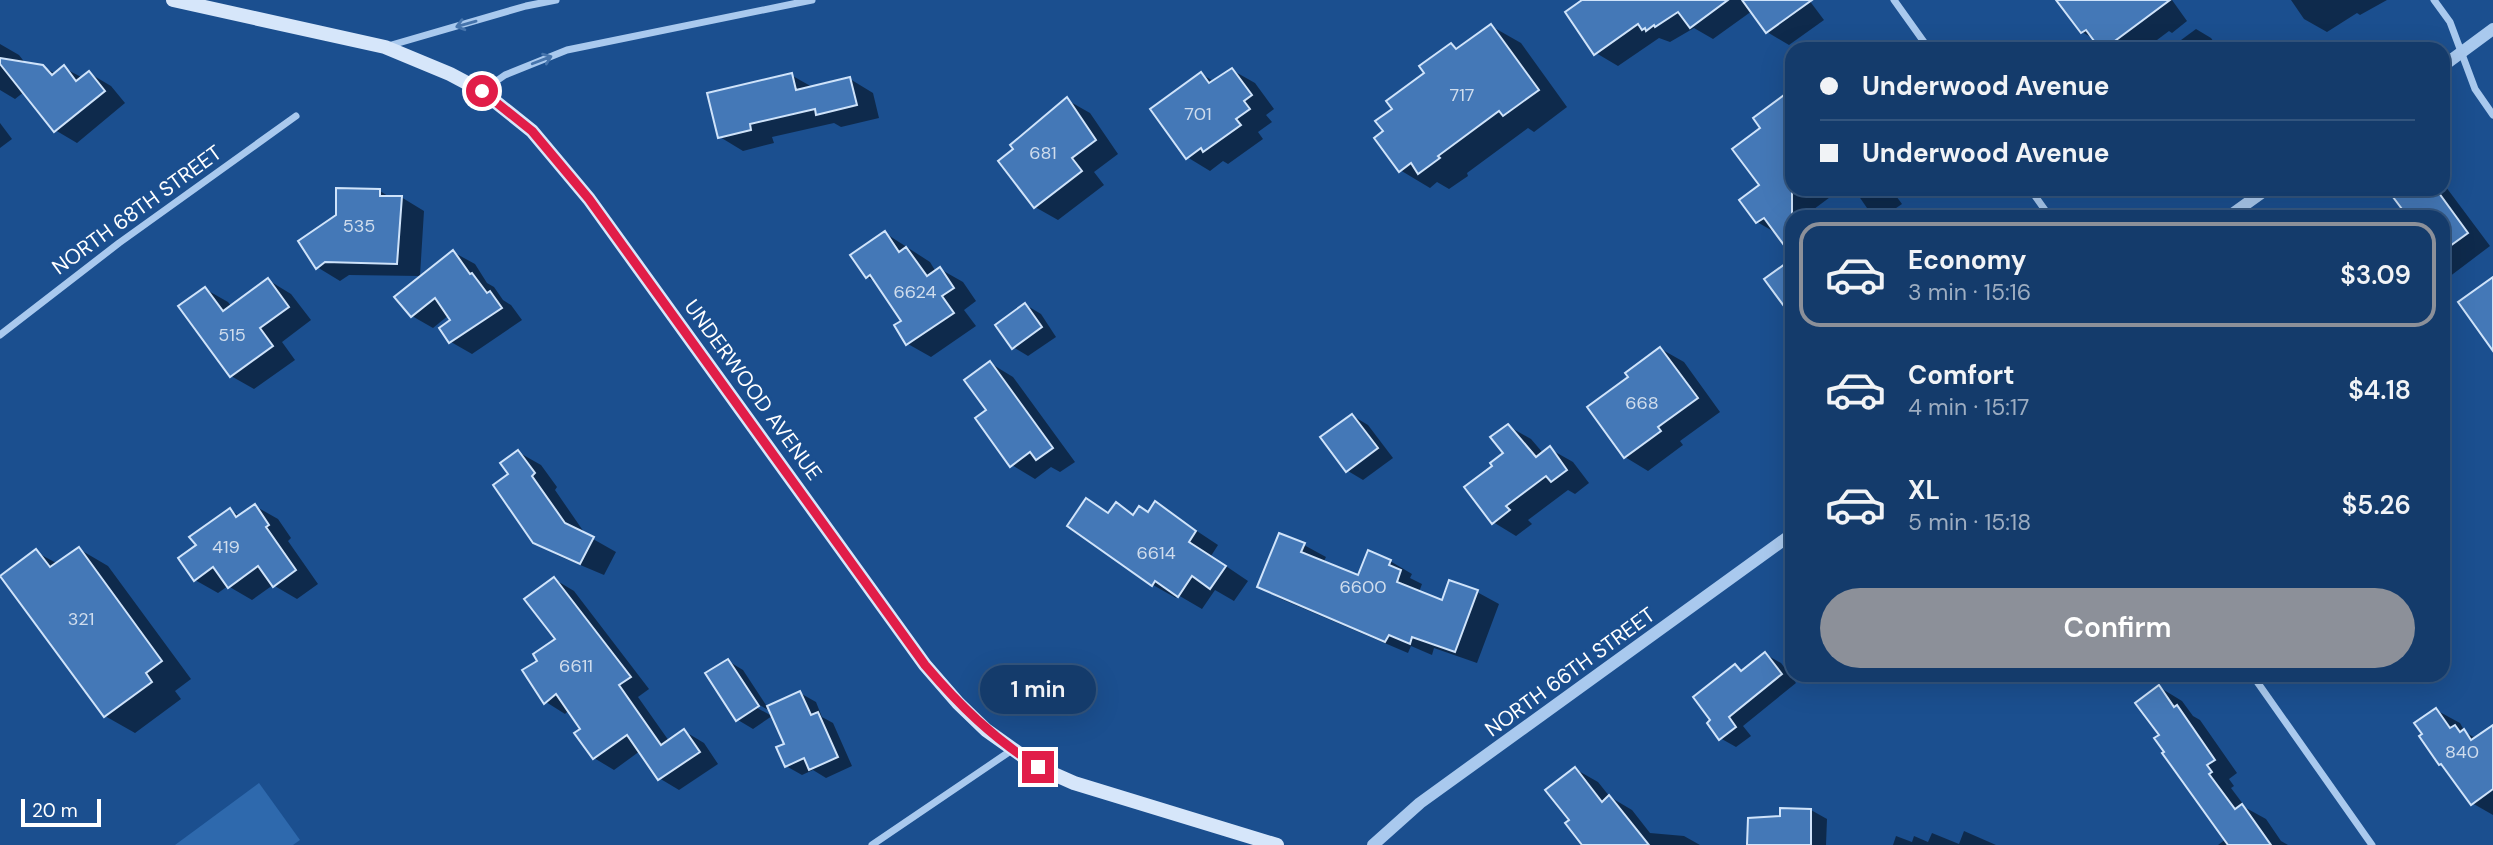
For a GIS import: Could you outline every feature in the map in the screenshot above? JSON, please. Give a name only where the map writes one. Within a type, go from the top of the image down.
[{"type":"main road","name":"UNDERWOOD AVENUE","points":[[173,0],[385,47],[424,61],[482,91],[532,131],[589,199],[925,665],[986,730],[1038,767],[1074,783],[1277,845]]},
{"type":"street","points":[[385,47],[526,6],[556,0]]},
{"type":"street","points":[[482,91],[505,75],[567,50],[812,0]]},
{"type":"street","points":[[1894,0],[1924,42]]},
{"type":"street","points":[[2434,0],[2450,22],[2475,89],[2493,115]]},
{"type":"street","points":[[2450,61],[2493,29]]},
{"type":"street","name":"NORTH 68TH STREET","points":[[0,335],[119,243],[296,116]]},
{"type":"street","points":[[2238,210],[2257,196]]},
{"type":"street","name":"NORTH 66TH STREET","points":[[1373,845],[1420,803],[1785,539]]},
{"type":"street","points":[[2257,682],[2372,845]]},
{"type":"street","points":[[872,845],[1012,750]]},
{"type":"shaded area","points":[[259,783],[300,840],[293,845],[175,845]]},
{"type":"building","points":[[1582,0],[1728,0],[1690,28],[1678,12],[1646,31],[1638,24],[1594,55],[1565,12]]},
{"type":"building","points":[[1742,0],[1812,0],[1766,33]]},
{"type":"building","points":[[2056,0],[2170,0],[2113,42],[2095,42],[2086,30],[2081,33]]},
{"type":"building","points":[[1491,24],[1539,90],[1503,116],[1499,111],[1418,174],[1411,163],[1399,172],[1374,138],[1383,131],[1375,121],[1392,109],[1386,101],[1424,73],[1419,66],[1451,43],[1456,49]]},
{"type":"building","points":[[0,58],[43,65],[52,75],[64,65],[76,81],[89,71],[105,91],[54,132],[0,64]]},
{"type":"building","points":[[1232,68],[1252,95],[1244,101],[1250,109],[1236,119],[1241,125],[1203,152],[1201,148],[1186,159],[1150,109],[1201,72],[1209,83]]},
{"type":"building","points":[[792,73],[796,90],[850,77],[857,105],[816,115],[815,109],[750,124],[751,130],[718,138],[707,93]]},
{"type":"building","points":[[1785,94],[1785,196],[1792,196],[1792,210],[1785,210],[1785,246],[1764,218],[1756,223],[1739,200],[1759,185],[1732,149],[1760,128],[1753,118]]},
{"type":"building","points":[[1067,97],[1096,140],[1072,158],[1082,171],[1034,208],[998,161],[1013,149],[1010,145]]},
{"type":"building","points":[[336,188],[380,189],[380,196],[402,196],[397,264],[325,262],[316,269],[298,241],[336,215]]},
{"type":"building","points":[[2392,196],[2441,196],[2468,233],[2450,246],[2450,210],[2403,210]]},
{"type":"building","points":[[885,231],[899,252],[906,247],[927,276],[940,267],[954,288],[942,296],[954,313],[906,345],[894,325],[901,321],[870,275],[866,278],[850,255]]},
{"type":"building","points":[[453,250],[470,274],[472,273],[487,293],[490,291],[502,308],[449,343],[439,328],[450,320],[435,298],[411,317],[394,297]]},
{"type":"building","points":[[1785,264],[1785,308],[1764,279]]},
{"type":"building","points":[[2493,277],[2493,351],[2458,302]]},
{"type":"building","points":[[268,278],[289,307],[260,328],[273,346],[230,377],[178,306],[205,287],[223,311]]},
{"type":"building","points":[[1025,303],[1042,327],[1012,349],[995,325]]},
{"type":"building","points":[[1660,347],[1698,398],[1658,427],[1661,431],[1624,458],[1587,407],[1628,377],[1625,373]]},
{"type":"building","points":[[990,361],[1053,448],[1036,460],[1030,452],[1010,467],[975,418],[986,410],[964,380]]},
{"type":"building","points":[[1352,414],[1378,448],[1346,472],[1320,437]]},
{"type":"building","points":[[1508,424],[1536,457],[1550,446],[1567,470],[1551,482],[1546,476],[1506,506],[1510,510],[1492,524],[1464,487],[1492,466],[1490,463],[1503,453],[1490,437]]},
{"type":"building","points":[[518,450],[535,473],[532,476],[565,523],[594,537],[580,564],[533,543],[493,485],[508,474],[500,463]]},
{"type":"building","points":[[1086,498],[1108,513],[1116,502],[1133,515],[1139,506],[1148,512],[1155,501],[1196,531],[1189,542],[1226,566],[1210,589],[1192,576],[1178,597],[1155,581],[1152,586],[1067,526]]},
{"type":"building","points":[[255,504],[269,525],[266,527],[296,570],[273,587],[258,566],[228,588],[213,567],[194,581],[178,558],[196,545],[189,537],[230,508],[236,517]]},
{"type":"building","points":[[1279,533],[1305,543],[1301,552],[1358,575],[1368,550],[1391,560],[1389,565],[1401,570],[1397,582],[1442,600],[1449,580],[1478,590],[1455,652],[1412,637],[1410,644],[1389,635],[1385,642],[1257,587]]},
{"type":"building","points":[[79,547],[162,661],[146,673],[152,682],[104,717],[0,576],[36,549],[50,567]]},
{"type":"building","points":[[554,577],[631,677],[619,685],[661,745],[684,729],[700,752],[658,780],[627,735],[593,759],[574,733],[580,729],[556,694],[544,704],[522,670],[537,661],[533,654],[555,639],[524,599]]},
{"type":"building","points":[[1765,652],[1782,674],[1729,717],[1736,727],[1719,740],[1707,723],[1710,720],[1693,697],[1735,664],[1741,671]]},
{"type":"building","points":[[728,659],[759,706],[736,721],[705,673]]},
{"type":"building","points":[[2159,685],[2174,707],[2177,705],[2215,760],[2207,765],[2212,772],[2209,774],[2235,809],[2242,804],[2271,845],[2228,845],[2162,753],[2164,752],[2154,738],[2159,735],[2135,703]]},
{"type":"building","points":[[800,691],[811,715],[818,712],[838,757],[809,770],[804,758],[785,767],[776,747],[784,744],[767,706]]},
{"type":"building","points":[[2436,708],[2450,728],[2455,725],[2460,732],[2464,729],[2471,740],[2493,725],[2493,789],[2471,805],[2441,764],[2439,765],[2419,736],[2422,734],[2414,723]]},
{"type":"building","points":[[1575,767],[1602,802],[1609,795],[1649,845],[1582,845],[1565,823],[1569,820],[1545,790]]},
{"type":"building","points":[[1780,808],[1811,809],[1811,845],[1747,845],[1748,818],[1780,816]]},
{"type":"route","points":[[482,91],[532,131],[589,199],[925,665],[986,730],[1038,767]]}]
